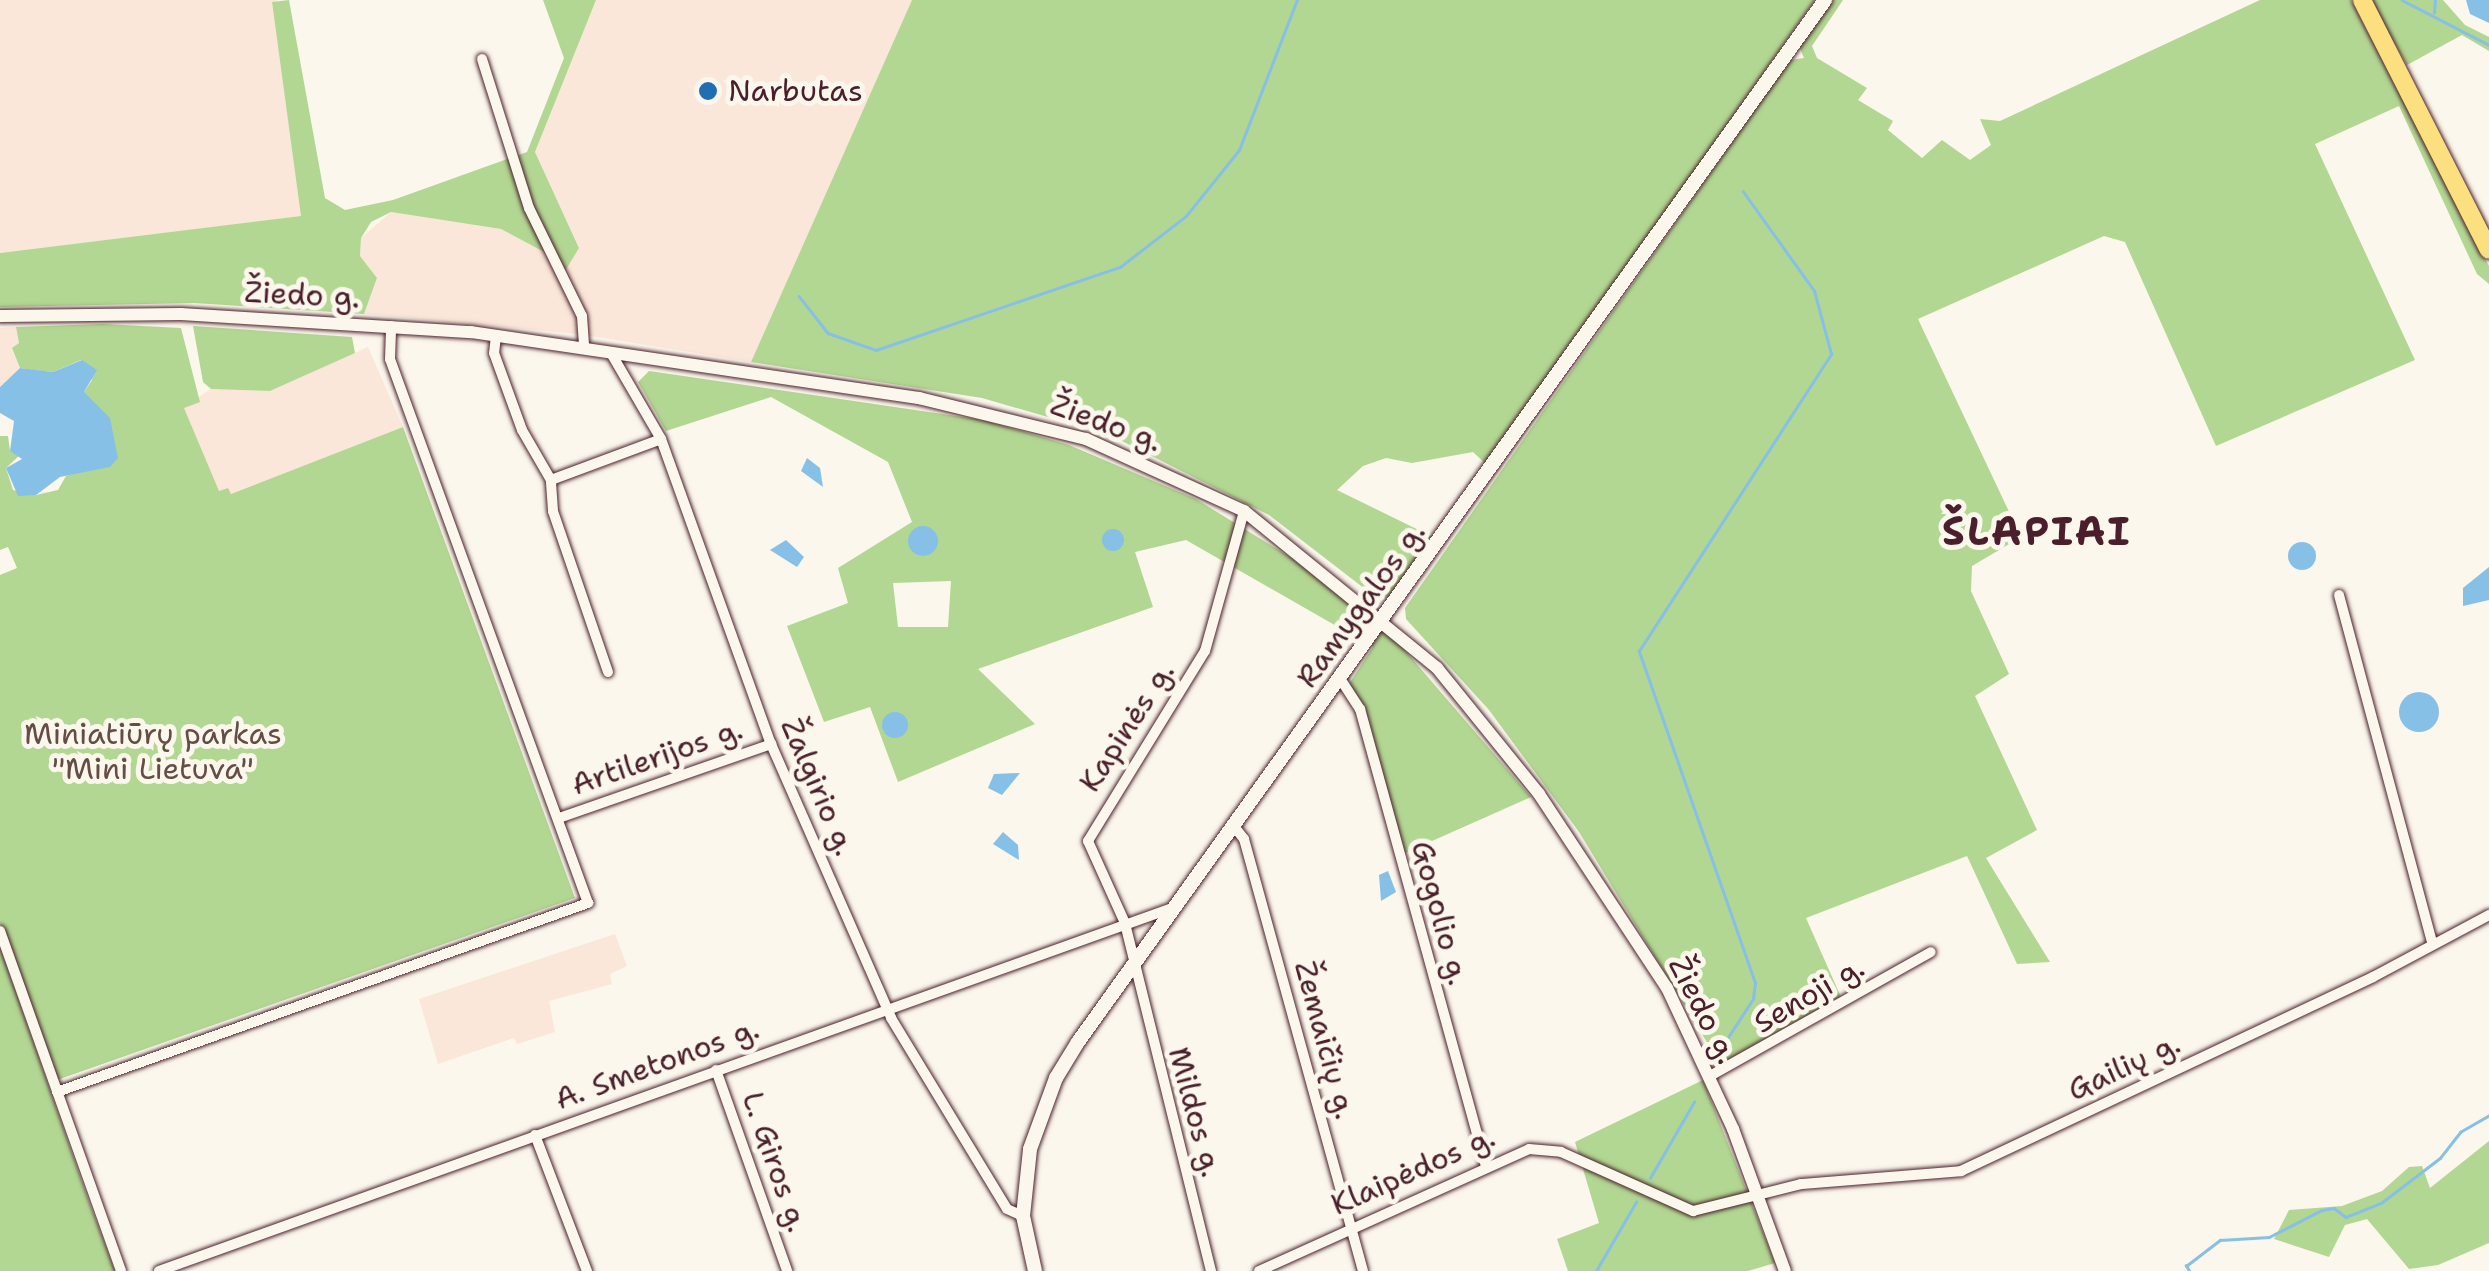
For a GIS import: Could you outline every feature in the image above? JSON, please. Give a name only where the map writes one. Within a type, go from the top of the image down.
[{"type":"highway","points":[[2362,0],[2489,250]]},
{"type":"main road","name":"Ramygalos g.","points":[[1035,1271],[1023,1216],[1039,1116],[1056,1078],[1130,966],[1385,620],[1825,0]]},
{"type":"street","points":[[482,59],[529,208],[582,316],[584,347]]},
{"type":"street","name":"Žiedo g.","points":[[0,316],[123,312],[391,326],[584,347],[990,412],[1086,439],[1244,511],[1385,620],[1437,668],[1539,794],[1666,988],[1710,1076],[1785,1271]]},
{"type":"street","points":[[57,1092],[588,903],[390,360],[391,326]]},
{"type":"street","points":[[496,335],[494,353],[522,430],[551,480],[552,511],[608,672]]},
{"type":"street","name":"Žalgirio g.","points":[[611,353],[661,439],[771,744],[886,1007],[1007,1209],[1023,1216]]},
{"type":"street","points":[[551,480],[661,439]]},
{"type":"street","name":"Kapinės g.","points":[[1130,966],[1125,922],[1091,856],[1092,826],[1205,651],[1244,511]]},
{"type":"street","points":[[2339,595],[2433,946]]},
{"type":"street","name":"Gogolio g.","points":[[1341,680],[1360,709],[1485,1164]]},
{"type":"street","name":"Artilerijos g.","points":[[559,818],[771,744]]},
{"type":"street","name":"Žemaičių g.","points":[[1233,825],[1244,838],[1363,1271]]},
{"type":"street","name":"A. Smetonos g.","points":[[160,1271],[188,1266],[886,1007],[1174,908]]},
{"type":"street","name":"Gailių g.","points":[[1759,1196],[1801,1184],[1975,1166],[2433,946],[2489,915]]},
{"type":"street","points":[[0,931],[121,1271]]},
{"type":"street","name":"Senoji g.","points":[[1710,1076],[1930,952]]},
{"type":"street","name":"Mildos g.","points":[[1130,966],[1211,1271]]},
{"type":"street","name":"L. Giros g.","points":[[716,1070],[787,1271]]},
{"type":"street","points":[[535,1136],[587,1271]]},
{"type":"street","name":"Klaipėdos g.","points":[[1259,1271],[1518,1151],[1551,1150],[1693,1210],[1759,1196]]},
{"type":"shaded area","points":[[0,0],[279,0],[272,3],[302,216],[0,253]]},
{"type":"shaded area","points":[[596,0],[912,0],[751,362],[579,334],[364,314],[377,279],[360,256],[361,238],[391,212],[501,229],[546,253],[579,247],[535,152]]},
{"type":"shaded area","points":[[16,327],[19,343],[12,349],[20,368],[0,387],[0,328]]},
{"type":"shaded area","points":[[368,347],[403,427],[230,494],[219,492],[183,407],[211,389],[270,391]]},
{"type":"shaded area","points":[[615,934],[627,966],[610,974],[612,984],[549,1001],[555,1032],[517,1044],[514,1038],[438,1064],[419,999]]},
{"type":"green space","points":[[289,0],[325,198],[345,210],[393,200],[527,152],[564,58],[543,0],[596,0],[535,152],[579,248],[562,276],[546,253],[501,229],[391,212],[371,222],[361,238],[360,256],[377,278],[364,314],[194,303],[0,307],[0,253],[301,216],[272,2]]},
{"type":"green space","points":[[912,0],[1815,0],[1487,465],[1473,452],[1412,463],[1386,458],[1363,466],[1337,490],[1435,538],[1392,597],[1378,599],[1269,515],[1110,435],[982,398],[751,362]]},
{"type":"green space","points":[[1831,0],[1843,0],[1812,46],[1817,58],[1867,88],[1858,100],[1893,121],[1888,130],[1922,158],[1942,140],[1970,160],[1991,145],[1980,119],[2000,121],[2260,0],[2351,0],[2489,266],[2489,284],[2477,274],[2399,106],[2315,144],[2415,360],[2216,446],[2125,242],[2104,236],[1918,319],[2021,537],[1972,566],[1971,591],[2009,674],[1975,696],[2037,830],[1986,858],[2050,962],[2017,964],[1967,856],[1806,918],[1841,997],[1722,1067],[1579,832],[1489,710],[1406,619],[1405,608],[1790,60],[1804,58],[1799,46]]},
{"type":"green space","points":[[2370,0],[2443,0],[2465,25],[2489,37],[2489,51],[2462,35],[2407,65]]},
{"type":"green space","name":"Miniatiūrų parkas \"Mini Lietuva\"","points":[[103,324],[181,328],[200,402],[184,408],[219,491],[228,488],[231,494],[403,427],[575,898],[57,1080],[0,923],[0,575],[17,568],[8,547],[0,550],[0,436],[8,436],[10,451],[21,454],[6,468],[13,490],[36,495],[58,490],[66,476],[80,472],[84,392],[92,380],[81,360],[53,372],[20,368],[12,348],[19,343],[16,327]]},
{"type":"green space","points":[[193,326],[352,337],[355,353],[270,391],[211,389],[203,382]]},
{"type":"green space","points":[[649,371],[983,420],[1069,445],[1196,499],[1303,565],[1402,647],[1531,797],[1396,857],[1356,709],[1345,690],[1373,647],[1186,540],[1135,552],[1153,607],[978,669],[1035,724],[898,782],[870,707],[824,722],[787,626],[848,603],[838,568],[912,522],[888,462],[771,397],[666,431],[638,382]],"holes":[[[951,581],[948,627],[898,627],[893,583]]]},
{"type":"green space","points":[[0,947],[91,1207],[115,1271],[0,1271]]},
{"type":"green space","points":[[1703,1080],[1775,1263],[1748,1271],[1568,1271],[1557,1239],[1599,1223],[1575,1142]]},
{"type":"green space","points":[[2489,1141],[2489,1243],[2438,1265],[2409,1269],[2367,1219],[2345,1225],[2329,1257],[2274,1239],[2289,1210],[2342,1206],[2382,1191],[2409,1167],[2422,1166],[2430,1188]]},
{"type":"water","points":[[2466,0],[2489,0],[2489,23],[2470,14]]},
{"type":"water","points":[[82,360],[97,370],[84,392],[110,418],[118,458],[110,467],[60,477],[36,495],[18,496],[6,468],[22,459],[10,451],[14,421],[0,413],[0,387],[20,368],[53,372]]},
{"type":"water","points":[[807,458],[820,468],[823,487],[801,471]]},
{"type":"water","points":[[923,526],[934,530],[938,541],[934,552],[923,556],[912,552],[908,541],[912,530]]},
{"type":"water","points":[[1113,529],[1121,532],[1121,548],[1113,551],[1105,548],[1102,540],[1105,532]]},
{"type":"water","points":[[786,540],[804,557],[797,567],[770,550]]},
{"type":"water","points":[[2302,542],[2312,546],[2316,556],[2312,566],[2302,570],[2292,566],[2288,556],[2292,546]]},
{"type":"water","points":[[2489,567],[2489,600],[2463,606],[2463,588]]},
{"type":"water","points":[[2419,692],[2433,698],[2439,712],[2433,726],[2419,732],[2405,726],[2399,712],[2405,698]]},
{"type":"water","points":[[895,712],[905,715],[905,735],[895,738],[885,735],[882,725],[885,715]]},
{"type":"water","points":[[1020,773],[1002,795],[988,788],[994,774]]},
{"type":"water","points":[[1003,832],[1018,845],[1019,860],[993,844]]},
{"type":"water","points":[[1388,871],[1396,892],[1381,901],[1379,875]]},
{"type":"waterway","points":[[799,296],[828,333],[876,350],[1120,267],[1186,216],[1239,150],[1297,0]]},
{"type":"waterway","points":[[2402,0],[2489,45]]},
{"type":"waterway","points":[[2434,13],[2435,0]]},
{"type":"waterway","points":[[1721,1048],[1753,999],[1755,983],[1639,651],[1831,354],[1814,291],[1743,192]]},
{"type":"waterway","points":[[1650,1178],[1694,1102]]},
{"type":"waterway","points":[[2189,1271],[2186,1266],[2220,1240],[2269,1237],[2322,1210],[2334,1208],[2346,1217],[2381,1203],[2440,1158],[2460,1132],[2489,1115]]},
{"type":"waterway","points":[[1596,1271],[1636,1202]]},
{"type":"place","name":"Narbutas","points":[[708,91]]},
{"type":"district","name":"ŠLAPIAI","points":[[2037,531]]}]
